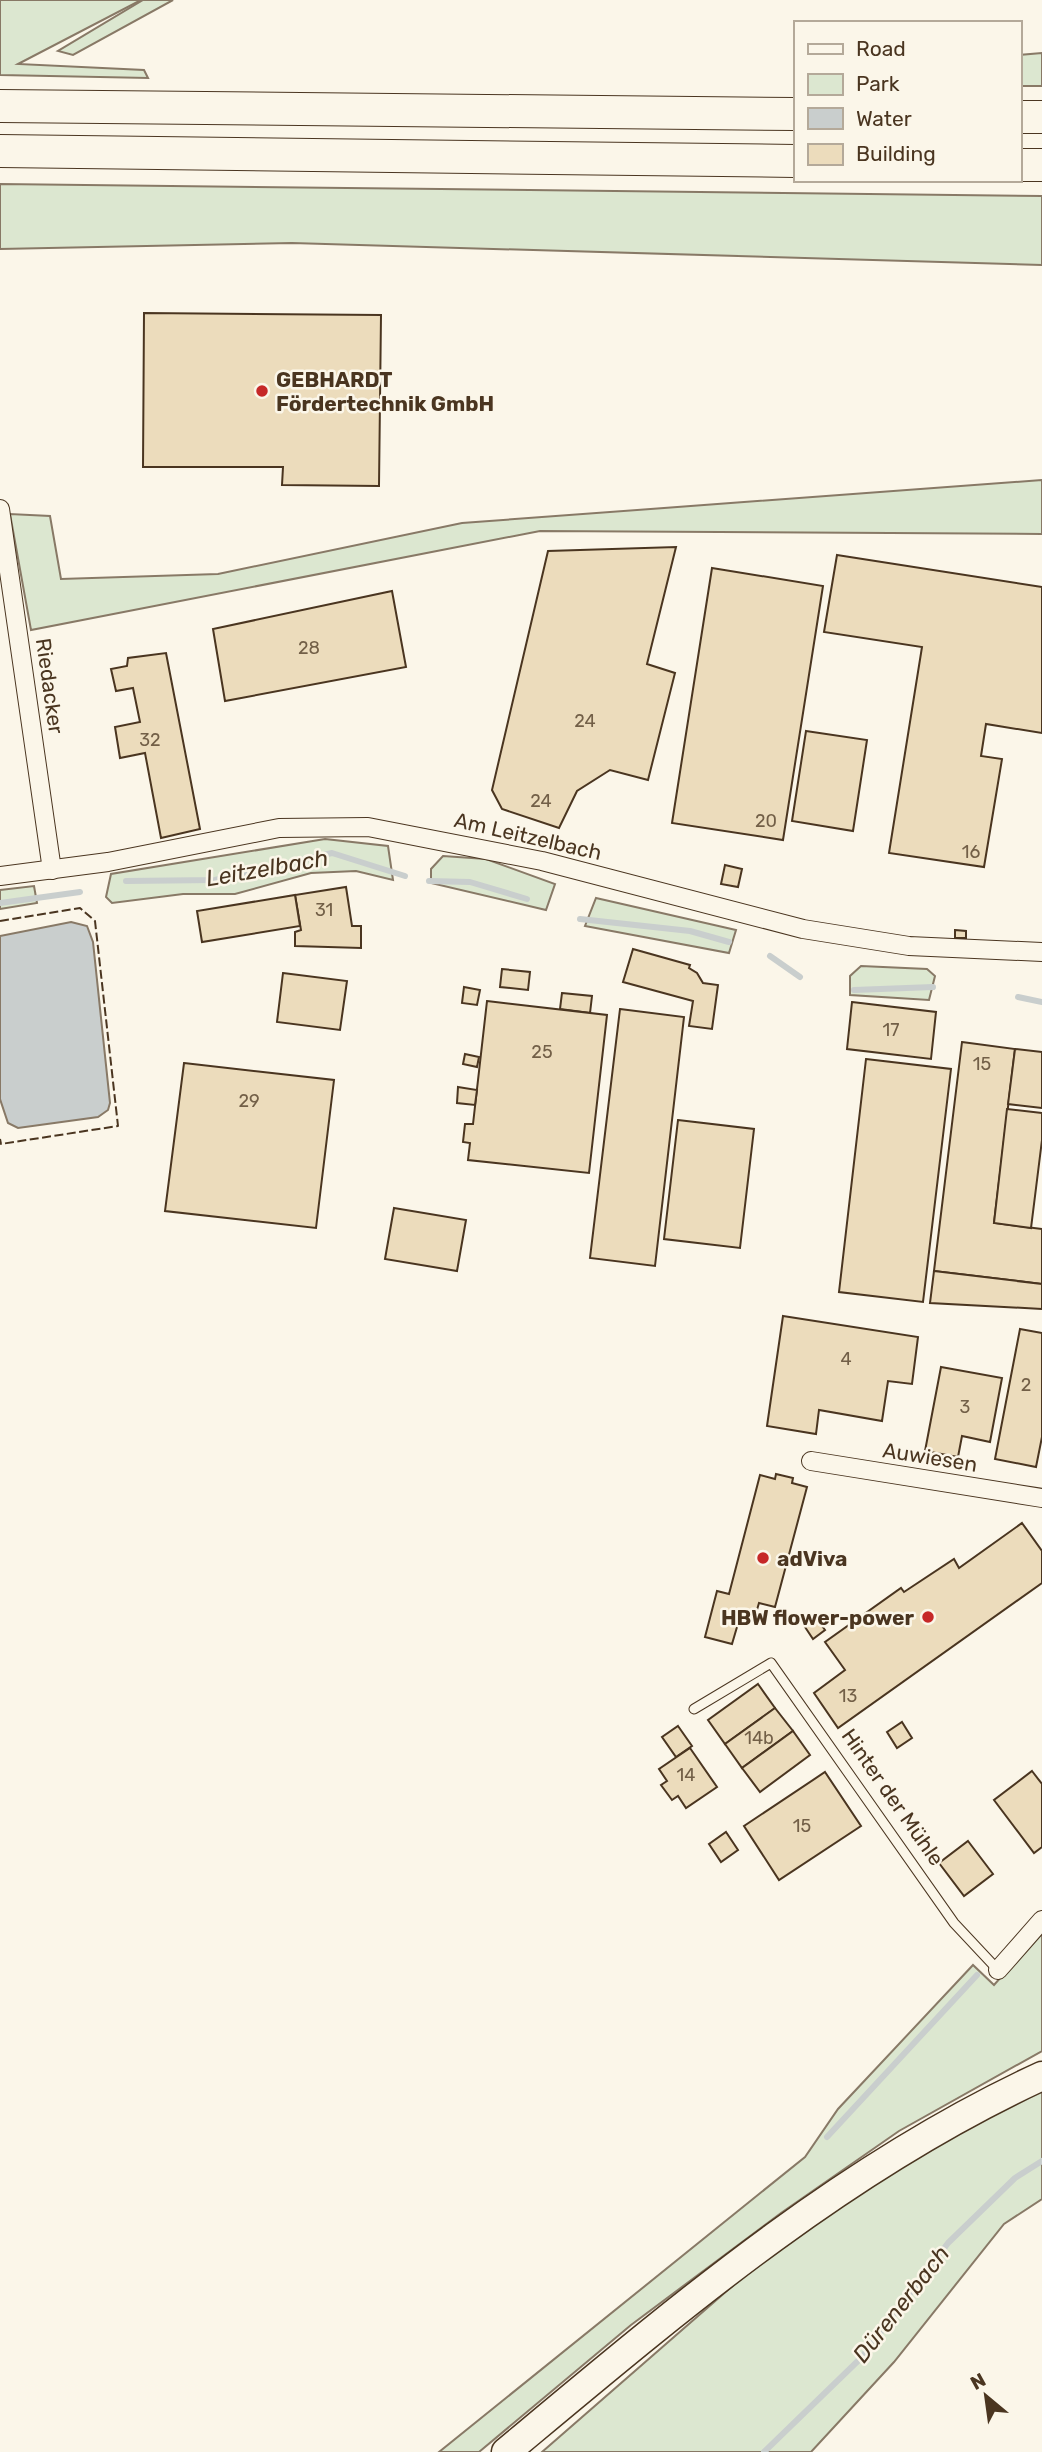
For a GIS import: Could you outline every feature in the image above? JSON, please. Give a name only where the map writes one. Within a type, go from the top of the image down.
[{"type":"highway","points":[[0,106],[794,114]]},
{"type":"highway","points":[[1021,117],[1042,117]]},
{"type":"highway","points":[[0,151],[794,161]]},
{"type":"highway","points":[[1021,164],[1042,165]]},
{"type":"main road","points":[[506,2452],[778,2232],[947,2126],[1042,2076]]},
{"type":"street","name":"Riedacker","points":[[0,510],[52,870]]},
{"type":"street","name":"Am Leitzelbach","points":[[0,876],[108,862],[279,828],[368,827],[542,861],[803,929],[909,946],[1042,952]]},
{"type":"street","name":"Auwiesen","points":[[811,1461],[1042,1498]]},
{"type":"street","name":"Hinter der Mühle","points":[[998,1970],[1042,1920]]},
{"type":"lane","name":"Hinter der Mühle","points":[[694,1709],[771,1663],[954,1923],[998,1970]]},
{"type":"green space","points":[[0,0],[141,0],[18,64],[144,70],[148,78],[0,75]]},
{"type":"green space","points":[[143,0],[173,0],[73,55],[58,51]]},
{"type":"green space","points":[[1042,53],[1042,86],[1021,86],[1021,55]]},
{"type":"green space","points":[[0,184],[1042,196],[1042,265],[292,243],[0,249]]},
{"type":"green space","points":[[1042,480],[1042,534],[540,531],[31,630],[10,514],[50,516],[61,579],[218,574],[462,523]]},
{"type":"green space","points":[[325,839],[388,846],[393,880],[356,871],[311,873],[235,894],[183,894],[112,903],[106,897],[111,874]]},
{"type":"green space","points":[[443,856],[486,859],[555,884],[546,910],[431,883],[431,869]]},
{"type":"green space","points":[[34,886],[37,903],[0,909],[0,890]]},
{"type":"green space","points":[[596,898],[736,930],[729,953],[585,926]]},
{"type":"green space","points":[[861,966],[927,969],[935,976],[929,1000],[850,995],[850,976]]},
{"type":"green space","points":[[1042,1931],[1042,2051],[899,2131],[781,2213],[631,2325],[479,2452],[439,2452],[805,2157],[838,2109],[973,1965],[994,1985]]},
{"type":"green space","points":[[1042,2088],[1042,2199],[1004,2224],[894,2362],[811,2452],[542,2452],[760,2262],[902,2164]]},
{"type":"water","points":[[71,922],[87,926],[93,942],[110,1103],[108,1110],[98,1117],[18,1128],[8,1123],[0,1099],[0,936]]},
{"type":"building","name":"GEBHARDT Fördertechnik GmbH","points":[[144,313],[381,315],[379,486],[282,485],[283,467],[143,467]]},
{"type":"building","points":[[676,547],[647,664],[675,673],[648,780],[610,770],[577,791],[559,828],[502,809],[492,790],[548,551]]},
{"type":"building","points":[[837,555],[1042,587],[1042,733],[986,724],[981,756],[1002,759],[984,867],[889,853],[922,647],[824,632]]},
{"type":"building","points":[[712,568],[823,586],[783,840],[672,823]]},
{"type":"building","points":[[392,591],[406,667],[225,701],[213,629]]},
{"type":"building","points":[[166,653],[200,829],[161,838],[145,753],[120,758],[115,727],[140,722],[133,688],[116,691],[111,669],[127,666],[128,658]]},
{"type":"building","points":[[806,731],[867,740],[853,831],[792,821]]},
{"type":"building","points":[[725,865],[742,869],[738,887],[721,884]]},
{"type":"building","points":[[346,887],[352,926],[361,926],[361,948],[295,946],[295,932],[301,930],[295,895]]},
{"type":"building","points":[[295,895],[300,926],[202,942],[197,911]]},
{"type":"building","points":[[955,930],[966,931],[966,938],[955,938]]},
{"type":"building","points":[[633,949],[690,965],[689,968],[697,973],[703,983],[718,985],[712,1029],[689,1026],[693,1001],[623,982]]},
{"type":"building","points":[[502,969],[530,972],[528,990],[500,987]]},
{"type":"building","points":[[283,973],[347,981],[340,1030],[277,1022]]},
{"type":"building","points":[[464,987],[480,990],[477,1005],[462,1003]]},
{"type":"building","points":[[562,993],[592,996],[590,1013],[560,1009]]},
{"type":"building","points":[[487,1001],[607,1015],[589,1173],[468,1160],[470,1143],[463,1142],[465,1124],[473,1124]]},
{"type":"building","points":[[852,1002],[936,1012],[931,1059],[847,1049]]},
{"type":"building","points":[[620,1009],[684,1017],[655,1266],[590,1258]]},
{"type":"building","points":[[962,1042],[1015,1049],[994,1223],[1042,1229],[1042,1284],[934,1271]]},
{"type":"building","points":[[1015,1049],[1042,1052],[1042,1108],[1008,1104]]},
{"type":"building","points":[[465,1054],[479,1057],[477,1067],[463,1064]]},
{"type":"building","points":[[866,1059],[951,1069],[923,1302],[839,1292]]},
{"type":"building","points":[[184,1063],[334,1080],[316,1228],[165,1211]]},
{"type":"building","points":[[458,1087],[477,1090],[475,1105],[457,1103]]},
{"type":"building","points":[[1007,1109],[1042,1113],[1042,1140],[1031,1228],[994,1223]]},
{"type":"building","points":[[678,1120],[754,1129],[740,1248],[664,1239]]},
{"type":"building","points":[[394,1208],[466,1220],[457,1271],[385,1259]]},
{"type":"building","points":[[934,1271],[1042,1284],[1042,1309],[930,1303]]},
{"type":"building","points":[[783,1316],[918,1337],[912,1384],[888,1381],[882,1421],[819,1410],[816,1434],[767,1426]]},
{"type":"building","points":[[1020,1329],[1042,1333],[1042,1437],[1036,1467],[995,1459]]},
{"type":"building","points":[[941,1367],[1002,1378],[990,1442],[962,1436],[958,1457],[925,1451]]},
{"type":"building","name":"adViva","points":[[776,1474],[793,1478],[792,1483],[807,1487],[775,1607],[759,1603],[756,1613],[742,1610],[732,1644],[705,1637],[717,1591],[729,1594],[760,1475],[775,1479]]},
{"type":"building","name":"HBW flower-power","points":[[1022,1523],[1042,1551],[1042,1583],[838,1728],[814,1693],[845,1670],[825,1642],[901,1588],[904,1592],[954,1559],[959,1568]]},
{"type":"building","points":[[816,1618],[825,1630],[813,1639],[805,1627]]},
{"type":"building","points":[[758,1684],[775,1708],[725,1744],[708,1720]]},
{"type":"building","points":[[775,1708],[793,1731],[742,1768],[725,1744]]},
{"type":"building","points":[[902,1722],[912,1738],[897,1748],[887,1732]]},
{"type":"building","points":[[678,1726],[692,1746],[676,1757],[662,1737]]},
{"type":"building","points":[[793,1731],[810,1755],[760,1792],[742,1768]]},
{"type":"building","points":[[690,1748],[717,1787],[686,1808],[678,1796],[672,1800],[661,1785],[667,1781],[659,1769]]},
{"type":"building","points":[[1032,1771],[1042,1784],[1042,1847],[1034,1853],[994,1800]]},
{"type":"building","points":[[825,1772],[861,1826],[779,1880],[744,1826]]},
{"type":"building","points":[[726,1832],[738,1850],[721,1862],[709,1844]]},
{"type":"building","points":[[968,1841],[993,1874],[964,1896],[939,1863]]},
{"type":"waterway","name":"Leitzelbach","points":[[126,881],[215,880],[332,853],[405,876]]},
{"type":"waterway","name":"Leitzelbach","points":[[429,881],[470,882],[527,899]]},
{"type":"waterway","name":"Leitzelbach","points":[[0,903],[80,892]]},
{"type":"waterway","name":"Leitzelbach","points":[[580,919],[690,931],[729,942]]},
{"type":"waterway","name":"Leitzelbach","points":[[770,956],[800,977]]},
{"type":"waterway","name":"Leitzelbach","points":[[854,990],[933,987]]},
{"type":"waterway","name":"Leitzelbach","points":[[1018,997],[1042,1002]]},
{"type":"waterway","points":[[827,2137],[977,1975]]},
{"type":"waterway","name":"Dürenerbach","points":[[764,2452],[862,2357],[948,2243],[1015,2178],[1042,2161]]},
{"type":"fence","points":[[0,921],[80,908],[95,921],[118,1126],[1,1144],[0,1139]]},
{"type":"place","name":"GEBHARDT Fördertechnik GmbH","points":[[262,391]]},
{"type":"place","name":"adViva","points":[[763,1558]]},
{"type":"place","name":"HBW flower-power","points":[[928,1617]]}]
